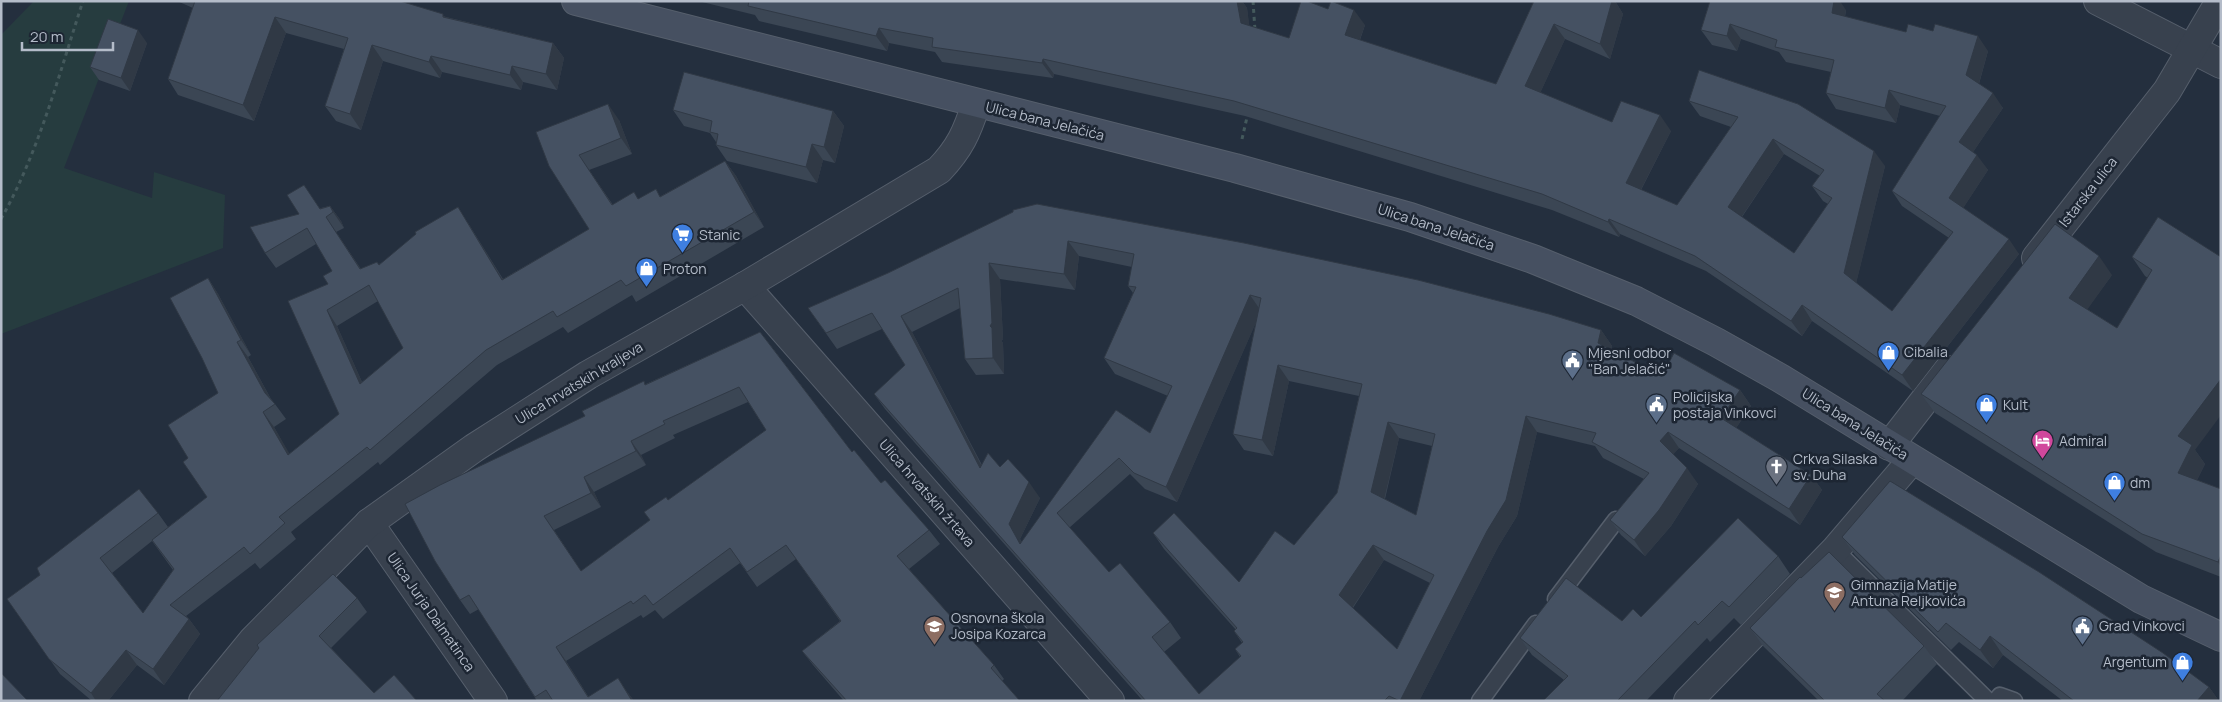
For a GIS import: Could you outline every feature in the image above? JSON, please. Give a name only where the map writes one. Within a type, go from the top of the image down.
[{"type":"main road","name":"Ulica bana Jelačića","points":[[580,2],[976,104],[1235,168],[1410,217],[1533,259],[1636,301],[1716,342],[1780,378],[2141,599],[2221,637]]},
{"type":"street","points":[[2098,1],[2221,64]]},
{"type":"street","name":"Istarska ulica","points":[[2022,276],[2167,91],[2220,1]]},
{"type":"street","name":"Ulica hrvatskih kraljeva","points":[[204,701],[253,640],[369,524],[474,448],[580,380],[744,286],[939,170],[957,152],[968,130],[976,104]]},
{"type":"street","name":"Ulica hrvatskih žrtava","points":[[744,286],[1110,701]]},
{"type":"street","points":[[1889,446],[1962,353]]},
{"type":"street","points":[[1688,701],[1835,550],[1912,460]]},
{"type":"street","name":"Ulica Jurja Dalmatinca","points":[[369,524],[493,701]]},
{"type":"lane","points":[[1480,701],[1616,520]]},
{"type":"lane","points":[[1835,550],[1988,701]]},
{"type":"lane","points":[[1996,701],[2000,696],[2014,701]]},
{"type":"path","points":[[1,220],[13,198],[35,144],[83,1]]},
{"type":"path","points":[[1253,1],[1256,35]]},
{"type":"path","points":[[1235,168],[1249,110]]},
{"type":"green space","points":[[34,1],[129,1],[64,168],[152,198],[154,172],[225,195],[223,248],[1,334],[1,35]]},
{"type":"building","points":[[195,1],[400,1],[443,14],[443,17],[553,43],[546,74],[512,66],[510,75],[431,56],[429,62],[372,45],[350,114],[325,106],[348,38],[275,17],[243,105],[168,79]]},
{"type":"building","points":[[749,1],[1237,1],[1241,23],[1289,38],[1301,1],[1307,1],[1328,9],[1331,1],[1354,10],[1345,35],[1496,84],[1534,1],[1612,1],[1600,44],[1554,24],[1525,86],[1612,122],[1621,101],[1660,115],[1626,183],[1677,205],[1738,117],[1689,101],[1699,70],[1798,104],[1874,151],[1844,273],[1892,311],[1953,232],[1892,191],[1946,106],[1889,90],[1885,108],[1826,93],[1834,60],[1775,47],[1777,40],[1730,24],[1727,36],[1701,30],[1710,1],[1834,1],[1832,13],[1906,32],[1908,24],[1933,31],[1935,24],[1978,36],[1966,75],[1993,93],[1959,142],[1977,155],[1949,198],[2009,239],[1902,375],[1802,305],[1791,321],[1695,256],[1609,219],[1608,222],[1542,194],[1234,101],[1043,59],[1042,63],[932,47],[933,38],[879,28],[876,36],[748,6]],"holes":[[[1773,139],[1824,170],[1812,186],[1832,198],[1794,253],[1728,207]]]},
{"type":"building","points":[[108,19],[138,30],[121,78],[90,67]]},
{"type":"building","points":[[684,72],[833,111],[824,147],[812,144],[806,167],[716,145],[718,134],[710,132],[712,121],[673,110]]},
{"type":"building","points":[[608,104],[621,138],[579,155],[612,205],[634,192],[638,199],[656,189],[660,197],[725,161],[754,212],[626,286],[621,280],[557,317],[553,311],[486,350],[370,450],[367,447],[279,517],[285,523],[250,554],[244,547],[170,605],[189,619],[153,669],[126,650],[91,693],[49,659],[7,599],[40,575],[37,568],[139,489],[158,513],[100,558],[143,613],[174,569],[152,540],[207,497],[183,462],[188,458],[168,425],[218,393],[202,358],[170,298],[208,278],[241,340],[237,342],[265,393],[275,404],[263,412],[288,455],[339,414],[288,301],[328,284],[323,276],[332,271],[307,228],[265,253],[250,227],[299,214],[287,195],[304,185],[320,209],[330,206],[333,212],[326,217],[360,269],[377,262],[379,265],[416,234],[415,232],[458,207],[502,280],[589,229],[549,166],[536,132]],"holes":[[[369,285],[403,348],[360,384],[327,310]]]},
{"type":"building","points":[[1037,204],[1244,243],[1418,280],[1549,314],[1601,330],[1598,343],[1662,376],[1674,353],[1740,390],[1721,418],[1811,475],[1789,509],[1668,432],[1660,441],[1687,468],[1659,510],[1634,540],[1610,520],[1649,473],[1592,442],[1596,433],[1526,416],[1506,500],[1487,531],[1400,701],[1389,696],[1384,701],[1146,701],[874,394],[905,365],[872,313],[826,333],[808,308],[888,273],[1013,212],[1013,210]],"holes":[[[1068,241],[1134,254],[1128,286],[1136,287],[1104,358],[1172,386],[1150,433],[1116,410],[1020,544],[1009,524],[1029,482],[1008,459],[1000,467],[988,453],[980,468],[901,316],[958,288],[965,359],[993,358],[992,328],[990,326],[992,323],[989,263],[1064,274]],[[1250,295],[1261,298],[1233,434],[1262,440],[1278,365],[1362,384],[1337,493],[1294,545],[1275,531],[1239,582],[1174,513],[1153,533],[1237,628],[1234,631],[1243,642],[1235,649],[1241,656],[1199,694],[1152,637],[1170,622],[1120,563],[1109,572],[1057,513],[1119,458],[1134,473],[1166,487]],[[1388,422],[1435,434],[1416,515],[1371,492]],[[1373,545],[1434,575],[1397,649],[1339,595]]]},
{"type":"building","points":[[2158,217],[2221,257],[2221,379],[2178,436],[2192,445],[2178,473],[2221,489],[2221,555],[2218,562],[2142,534],[1921,394],[2055,224],[2099,256],[2069,298],[2117,328],[2152,270],[2132,257]]},
{"type":"building","points":[[760,332],[852,452],[854,450],[881,483],[885,480],[929,530],[897,556],[994,665],[991,668],[1020,701],[847,701],[802,651],[841,621],[786,545],[747,572],[730,548],[653,605],[645,595],[633,604],[631,601],[556,647],[588,697],[618,678],[632,701],[553,701],[546,690],[535,697],[469,595],[460,600],[435,561],[405,504],[440,485],[585,416],[582,411],[644,381],[645,385]],"holes":[[[739,387],[766,430],[668,500],[666,497],[644,512],[650,520],[581,571],[544,516],[591,493],[584,477],[636,451],[631,441],[665,424],[663,421]]]},
{"type":"building","points":[[1890,481],[2039,572],[2163,653],[2209,687],[2197,701],[2074,701],[1990,636],[1980,650],[1946,623],[1938,632],[1842,537]]},
{"type":"building","points":[[1738,518],[1778,556],[1729,607],[1722,601],[1698,625],[1695,621],[1617,701],[1543,701],[1568,676],[1520,638],[1566,578],[1622,621],[1633,609],[1641,617]]},
{"type":"building","name":"Gimnazija Matije Antuna Reljkovića","points":[[1829,552],[1924,646],[1877,694],[1885,701],[1825,701],[1750,628],[1800,577]]},
{"type":"building","points":[[333,574],[357,598],[319,636],[374,693],[394,675],[417,701],[217,701],[259,648],[257,645]]},
{"type":"building","points":[[1,673],[28,701],[1,701]]},
{"type":"place","name":"Stanic","points":[[683,254]]},
{"type":"place","name":"Proton","points":[[647,288]]},
{"type":"place","name":"Cibalia","points":[[1888,371]]},
{"type":"place","name":"Mjesni odbor \"Ban Jelačić\"","points":[[1572,380]]},
{"type":"place","name":"Policijska postaja Vinkovci","points":[[1657,424]]},
{"type":"place","name":"Kult","points":[[1987,424]]},
{"type":"place","name":"Admiral","points":[[2043,460]]},
{"type":"place","name":"Crkva Silaska sv. Duha","points":[[1777,486]]},
{"type":"place","name":"dm","points":[[2114,502]]},
{"type":"place","name":"Gimnazija Matije Antuna Reljkovića","points":[[1835,612]]},
{"type":"place","name":"Osnovna škola Josipa Kozarca","points":[[935,645]]},
{"type":"place","name":"Grad Vinkovci","points":[[2083,645]]},
{"type":"place","name":"Argentum","points":[[2183,681]]}]
